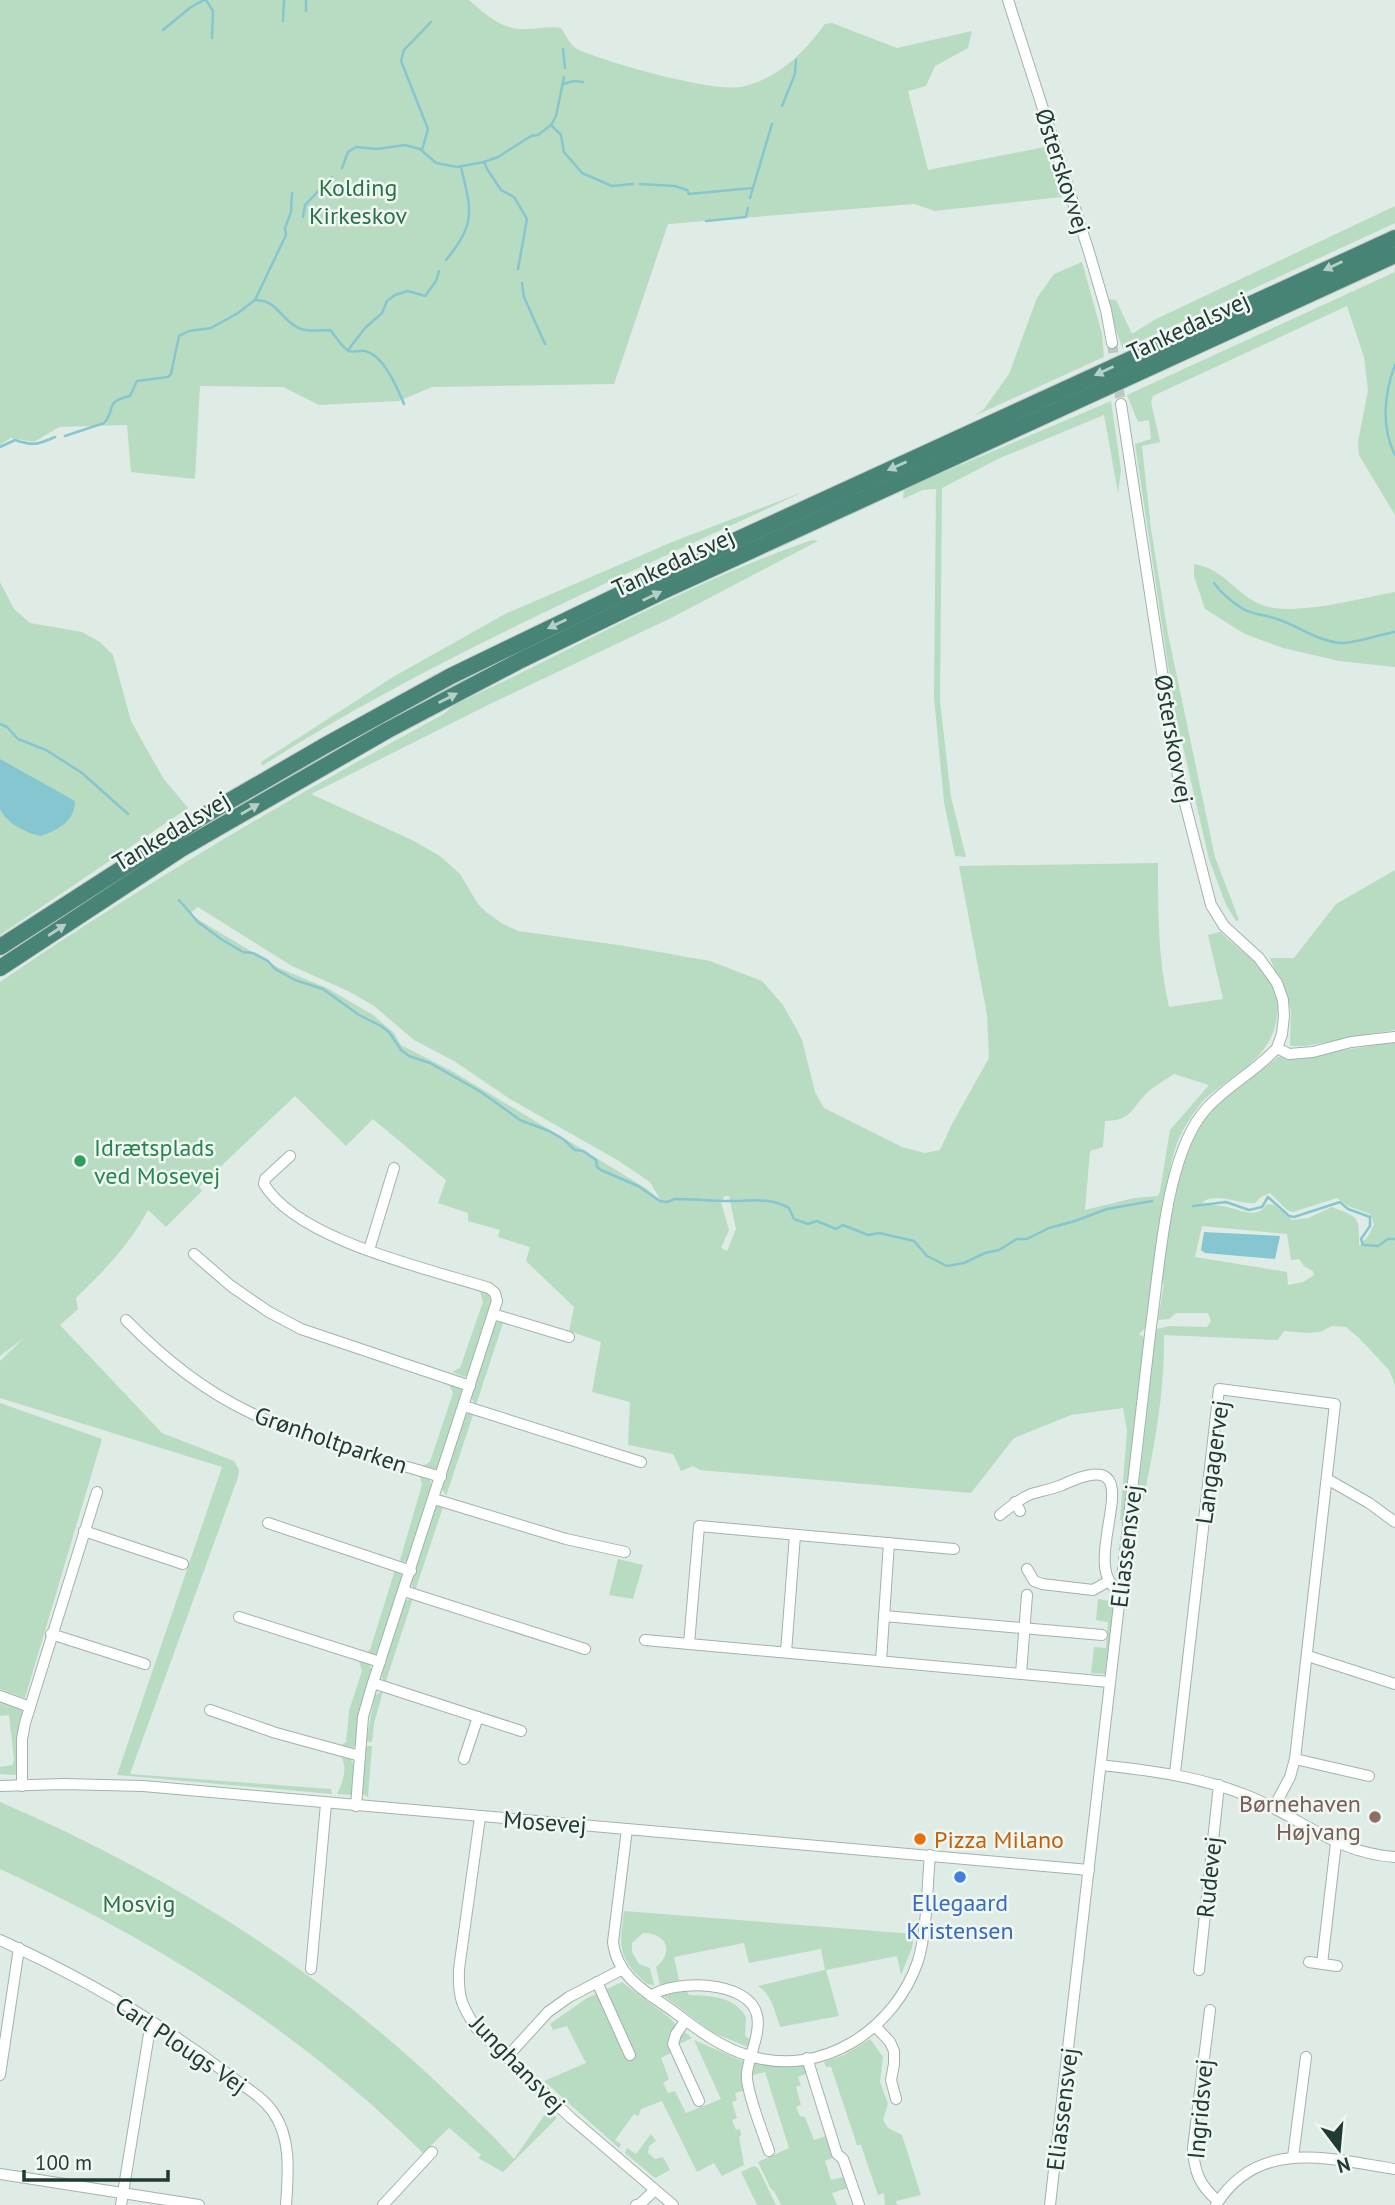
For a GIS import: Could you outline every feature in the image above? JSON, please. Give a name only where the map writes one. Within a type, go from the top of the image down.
[{"type":"highway","name":"Tankedalsvej","points":[[0,947],[205,815],[452,676],[697,557],[1395,238]]},
{"type":"highway","name":"Tankedalsvej","points":[[0,968],[181,849],[388,730],[521,660],[687,580],[1395,255]]},
{"type":"street","name":"Østerskovvej","points":[[1008,0],[1089,252],[1106,310],[1112,343]]},
{"type":"street","name":"Østerskovvej","points":[[1121,404],[1178,776],[1211,905],[1224,926],[1259,958],[1277,983],[1283,1000],[1284,1016],[1277,1048]]},
{"type":"street","points":[[1277,1048],[1289,1055],[1351,1042],[1395,1037]]},
{"type":"street","name":"Eliassensvej","points":[[1050,2205],[1109,1682],[1172,1183],[1189,1134],[1207,1108],[1263,1064],[1277,1048]]},
{"type":"street","points":[[290,1156],[265,1180],[268,1190],[292,1213],[321,1231],[369,1250],[489,1288],[495,1293],[497,1301],[493,1314],[569,1337]]},
{"type":"street","points":[[369,1250],[394,1168]]},
{"type":"street","points":[[194,1254],[231,1286],[269,1312],[301,1329],[470,1386]]},
{"type":"street","name":"Grønholtparken","points":[[356,1806],[363,1717],[493,1314]]},
{"type":"street","name":"Grønholtparken","points":[[126,1320],[151,1346],[180,1368],[248,1412],[441,1477]]},
{"type":"street","name":"Langagervej","points":[[1175,1773],[1219,1389],[1335,1404],[1295,1759],[1290,1777],[1274,1807]]},
{"type":"street","points":[[464,1406],[641,1462]]},
{"type":"street","points":[[1000,1515],[1080,1476],[1094,1473],[1108,1478],[1113,1492],[1104,1537],[1109,1581],[1114,1589],[1121,1592]]},
{"type":"street","points":[[1326,1479],[1369,1503],[1395,1522]]},
{"type":"street","points":[[22,1786],[22,1739],[30,1707],[97,1492]]},
{"type":"street","points":[[434,1499],[566,1539],[615,1545],[625,1552]]},
{"type":"street","points":[[268,1523],[411,1571]]},
{"type":"street","points":[[689,1644],[699,1526],[954,1549]]},
{"type":"street","points":[[84,1531],[183,1564]]},
{"type":"street","points":[[786,1653],[794,1535]]},
{"type":"street","points":[[881,1661],[889,1543]]},
{"type":"street","points":[[1027,1569],[1034,1581],[1042,1584],[1093,1590],[1109,1581]]},
{"type":"street","points":[[404,1591],[584,1650]]},
{"type":"street","points":[[1020,1674],[1027,1595]]},
{"type":"street","points":[[239,1616],[380,1662]]},
{"type":"street","points":[[884,1616],[1102,1635]]},
{"type":"street","points":[[51,1634],[145,1664]]},
{"type":"street","points":[[645,1640],[1109,1682]]},
{"type":"street","points":[[1308,1656],[1395,1684]]},
{"type":"street","points":[[373,1683],[521,1731]]},
{"type":"street","points":[[0,1696],[30,1707]]},
{"type":"street","points":[[210,1710],[276,1733],[360,1756]]},
{"type":"street","points":[[464,1759],[478,1717]]},
{"type":"street","points":[[1295,1759],[1369,1776]]},
{"type":"street","points":[[1101,1765],[1175,1773],[1219,1785],[1274,1807],[1336,1843],[1381,1856],[1395,1857]]},
{"type":"street","name":"Rudevej","points":[[1199,1970],[1219,1785]]},
{"type":"street","name":"Mosevej","points":[[0,1786],[143,1786],[1089,1870]]},
{"type":"street","points":[[311,1969],[326,1804]]},
{"type":"street","name":"Junghansvej","points":[[480,1817],[459,1969],[458,1993],[467,2014],[477,2029],[571,2118],[673,2205]]},
{"type":"street","points":[[627,1829],[613,1942],[614,1956],[621,1970],[651,1996],[725,2047],[751,2057],[786,2061],[807,2058],[857,2041],[876,2027],[895,2006],[907,1987],[918,1959],[930,1855]]},
{"type":"street","points":[[1322,1964],[1336,1843]]},
{"type":"street","name":"Carl Plougs Vej","points":[[0,1940],[91,1986],[183,2040],[261,2097],[275,2114],[288,2150],[286,2205]]},
{"type":"street","points":[[0,2075],[19,1948]]},
{"type":"street","points":[[1309,1962],[1337,1966]]},
{"type":"street","points":[[507,2057],[548,2012],[621,1970]]},
{"type":"street","points":[[597,1982],[630,2055]]},
{"type":"street","points":[[651,1996],[659,1990],[704,1985],[730,1990],[743,1997],[757,2014],[747,2081],[769,2151]]},
{"type":"street","name":"Ingridsvej","points":[[1210,2010],[1193,2148],[1194,2164],[1202,2185],[1217,2203],[1234,2183],[1255,2168],[1293,2157],[1316,2157],[1395,2169]]},
{"type":"street","points":[[685,2021],[673,2044],[699,2101]]},
{"type":"street","points":[[121,2205],[151,2022]]},
{"type":"street","points":[[876,2027],[890,2042],[894,2051],[891,2080],[896,2099]]},
{"type":"street","points":[[1293,2157],[1306,2057]]},
{"type":"street","points":[[807,2058],[837,2154],[843,2159],[859,2205]]},
{"type":"street","points":[[383,2205],[432,2152]]},
{"type":"street","points":[[0,2174],[199,2205]]},
{"type":"street","points":[[636,2205],[655,2190]]},
{"type":"green space","name":"Kolding Kirkeskov","points":[[0,0],[469,0],[503,25],[519,29],[561,28],[577,49],[591,55],[658,75],[726,87],[740,87],[778,72],[799,55],[825,24],[832,23],[897,48],[972,31],[968,48],[935,66],[926,86],[908,91],[928,170],[1045,147],[1062,197],[935,211],[914,204],[668,224],[614,384],[432,387],[399,401],[319,405],[283,387],[200,386],[195,479],[131,472],[127,425],[59,427],[34,442],[11,438],[0,445]]},
{"type":"green space","points":[[1395,206],[1395,223],[1123,349],[1107,299],[1116,300],[1132,334],[1154,320]]},
{"type":"green space","points":[[1082,262],[1102,334],[1104,357],[974,416],[984,409],[1009,374],[1037,298],[1054,274]]},
{"type":"green space","points":[[1395,272],[1395,515],[1359,455],[1358,442],[1368,390],[1364,357],[1347,306],[1153,396],[1151,402],[1160,442],[1142,446],[1151,529],[1168,634],[1215,857],[1239,920],[1236,921],[1226,905],[1209,859],[1175,712],[1135,444],[1151,439],[1149,420],[1138,422],[1127,395]]},
{"type":"green space","points":[[1111,401],[1121,470],[1118,493],[1104,415],[1000,458],[942,488],[940,701],[951,797],[966,857],[955,856],[944,802],[934,698],[936,489],[923,490],[903,499],[904,489]]},
{"type":"green space","points":[[803,492],[460,654],[327,726],[262,766],[261,762],[393,677],[505,614],[672,542]]},
{"type":"green space","points":[[812,540],[818,541],[673,617],[490,704],[311,794],[412,840],[440,856],[460,874],[486,912],[518,931],[710,961],[762,981],[783,1005],[802,1040],[815,1092],[824,1108],[902,1147],[925,1153],[940,1150],[989,1058],[987,1015],[959,866],[1158,863],[1161,953],[1169,1007],[1223,999],[1208,935],[1220,932],[1265,973],[1275,990],[1278,1006],[1272,1035],[1265,1047],[1248,1066],[1205,1099],[1183,1130],[1168,1178],[1165,1208],[1174,1206],[1180,1174],[1200,1123],[1217,1104],[1248,1079],[1280,1056],[1292,1058],[1395,1042],[1395,1385],[1389,1370],[1346,1327],[1332,1326],[1320,1332],[1307,1333],[1284,1331],[1278,1340],[1164,1335],[1163,1377],[1155,1440],[1143,1502],[1137,1502],[1156,1329],[1170,1326],[1207,1327],[1211,1321],[1208,1313],[1176,1313],[1169,1319],[1158,1320],[1164,1284],[1153,1281],[1147,1326],[1139,1334],[1145,1338],[1126,1520],[1120,1520],[1127,1431],[1123,1408],[1071,1415],[1014,1438],[971,1493],[700,1470],[693,1466],[681,1471],[673,1454],[628,1445],[630,1402],[592,1392],[601,1342],[569,1331],[574,1307],[526,1261],[530,1247],[498,1237],[500,1230],[468,1221],[468,1213],[438,1203],[446,1180],[373,1119],[346,1146],[295,1096],[199,1187],[202,1191],[166,1227],[148,1210],[116,1257],[76,1298],[78,1309],[60,1325],[162,1433],[234,1461],[239,1470],[130,1774],[331,1789],[332,1794],[117,1775],[222,1467],[0,1398],[0,1361],[24,1338],[0,1356],[0,982],[162,877],[273,810],[442,715],[456,704],[677,596]],"holes":[[[198,907],[292,966],[374,1006],[414,1040],[454,1061],[510,1099],[619,1161],[650,1182],[661,1201],[647,1189],[577,1146],[450,1070],[401,1045],[394,1033],[373,1015],[327,988],[279,968],[189,914]],[[1174,1074],[1209,1085],[1170,1130],[1158,1196],[1134,1198],[1085,1210],[1090,1151],[1103,1147],[1105,1121],[1127,1115],[1150,1090]],[[1270,1193],[1287,1210],[1293,1212],[1337,1198],[1348,1206],[1370,1214],[1374,1224],[1359,1246],[1356,1219],[1332,1207],[1308,1218],[1292,1220],[1274,1205],[1267,1204],[1259,1211],[1251,1213],[1202,1203],[1214,1198],[1255,1203]],[[725,1196],[729,1196],[736,1229],[727,1251],[721,1248],[729,1230],[721,1202]],[[1202,1226],[1287,1234],[1291,1260],[1299,1259],[1314,1275],[1303,1282],[1288,1285],[1287,1272],[1195,1257]]]},
{"type":"green space","points":[[1194,564],[1214,571],[1253,601],[1275,608],[1309,608],[1395,592],[1395,667],[1339,661],[1283,648],[1245,634],[1205,609],[1194,576]]},
{"type":"green space","points":[[0,582],[14,609],[30,623],[82,632],[100,642],[113,655],[131,721],[163,778],[188,808],[0,935]]},
{"type":"green space","points":[[1395,870],[1395,1030],[1305,1046],[1290,1046],[1291,1010],[1270,958],[1294,958],[1336,904]]},
{"type":"green space","points":[[480,1291],[489,1294],[492,1304],[469,1375],[464,1377],[452,1372],[460,1368],[483,1302]]},
{"type":"green space","points":[[504,1320],[476,1405],[471,1398],[495,1323]]},
{"type":"green space","points":[[451,1383],[459,1386],[463,1393],[439,1467],[435,1469],[423,1466],[430,1462],[453,1393],[449,1385]]},
{"type":"green space","points":[[0,1403],[102,1439],[25,1698],[0,1689]]},
{"type":"green space","points":[[474,1412],[446,1496],[442,1489],[465,1415]]},
{"type":"green space","points":[[420,1476],[429,1479],[433,1486],[408,1561],[402,1562],[400,1560],[422,1485]]},
{"type":"green space","points":[[444,1504],[415,1591],[411,1584],[435,1507]]},
{"type":"green space","points":[[618,1559],[643,1565],[633,1599],[609,1595]]},
{"type":"green space","points":[[395,1570],[403,1577],[379,1653],[371,1656],[365,1653],[370,1650]]},
{"type":"green space","points":[[413,1598],[385,1684],[381,1676],[405,1601]]},
{"type":"green space","points":[[1098,1599],[1115,1602],[1105,1674],[1091,1673],[1094,1647],[1106,1648],[1108,1622],[1096,1620]]},
{"type":"green space","points":[[359,1661],[369,1663],[372,1672],[356,1745],[352,1748],[341,1746],[346,1742],[349,1711],[362,1671]]},
{"type":"green space","points":[[383,1691],[372,1742],[366,1741],[375,1695]]},
{"type":"green space","points":[[0,1703],[24,1711],[17,1740],[18,1771],[15,1775],[0,1774],[0,1767],[12,1765],[14,1760],[9,1715],[0,1716]]},
{"type":"green space","points":[[365,1746],[372,1746],[368,1797],[362,1794]]},
{"type":"green space","points":[[341,1756],[349,1757],[354,1765],[352,1795],[337,1794],[343,1780]]},
{"type":"green space","name":"Mosvig","points":[[0,1802],[122,1860],[238,1928],[294,1966],[400,2049],[475,2118],[514,2159],[548,2110],[557,2118],[503,2172],[478,2158],[481,2155],[449,2128],[423,2153],[327,2067],[224,1992],[115,1927],[0,1869]]},
{"type":"green space","points":[[624,1911],[914,1934],[912,1948],[901,1975],[897,1956],[826,1970],[839,2016],[780,2027],[770,1999],[758,1986],[825,1970],[821,1949],[749,1963],[744,1943],[674,1957],[679,1980],[660,1985],[656,1967],[665,1955],[665,1944],[657,1936],[643,1933],[632,1943],[632,1952],[639,1964],[650,1968],[654,1985],[647,1984],[630,1967],[623,1952],[621,1935]]},
{"type":"green space","points":[[622,1982],[692,2038],[671,2048],[672,2052],[661,2058],[669,2079],[663,2083],[668,2093],[675,2091],[686,2113],[721,2099],[694,2040],[745,2062],[746,2090],[735,2093],[737,2100],[732,2102],[737,2118],[732,2120],[736,2130],[740,2129],[744,2165],[722,2176],[714,2163],[697,2172],[662,2101],[641,2109],[638,2116],[634,2114],[615,2140],[621,2144],[619,2148],[544,2081],[586,2063],[567,2026],[553,2030],[550,2024],[587,1998]]},
{"type":"green space","points":[[685,1988],[689,1995],[728,2001],[741,2010],[746,2017],[745,2036],[751,2040],[750,2048],[714,2033],[661,1994]]},
{"type":"green space","points":[[870,2039],[883,2057],[880,2082],[888,2104],[883,2120],[888,2128],[902,2135],[921,2195],[896,2201],[897,2205],[885,2205],[884,2193],[878,2195],[861,2145],[857,2145],[831,2067],[826,2067],[824,2062],[844,2055]]},
{"type":"green space","points":[[752,2063],[806,2065],[808,2073],[798,2077],[801,2085],[796,2087],[801,2105],[796,2107],[800,2116],[805,2117],[814,2140],[829,2135],[837,2156],[825,2161],[831,2180],[844,2177],[848,2188],[832,2193],[837,2205],[781,2205],[771,2189],[758,2162],[789,2148],[765,2072],[749,2076]]},
{"type":"green space","points":[[651,2134],[656,2141],[649,2146],[648,2153],[655,2159],[663,2157],[670,2170],[655,2178],[625,2153],[627,2148],[636,2154]]},
{"type":"green space","points":[[754,2166],[758,2168],[776,2205],[757,2205],[741,2172]]},
{"type":"water","points":[[0,759],[75,801],[69,819],[59,828],[41,836],[24,830],[7,819],[0,809]]},
{"type":"water","points":[[1204,1232],[1280,1236],[1275,1259],[1205,1253],[1201,1250]]},
{"type":"waterway","points":[[163,30],[204,0]]},
{"type":"waterway","points":[[206,0],[213,11],[212,38]]},
{"type":"waterway","points":[[283,21],[284,0]]},
{"type":"waterway","points":[[306,0],[306,11]]},
{"type":"waterway","points":[[422,150],[428,129],[401,61],[404,50],[431,22]]},
{"type":"waterway","points":[[563,49],[565,68]]},
{"type":"waterway","points":[[782,106],[795,74],[796,60]]},
{"type":"waterway","points":[[342,168],[348,152],[356,147],[377,149],[405,145],[420,149],[436,163],[457,167],[498,157],[551,125],[556,116],[564,77]]},
{"type":"waterway","points":[[563,84],[583,82]]},
{"type":"waterway","points":[[750,198],[772,124]]},
{"type":"waterway","points":[[551,125],[561,135],[564,152],[582,173],[612,186],[633,184]]},
{"type":"waterway","points":[[484,162],[501,190],[514,197],[527,219],[518,269]]},
{"type":"waterway","points":[[446,260],[463,236],[469,216],[461,167]]},
{"type":"waterway","points":[[303,217],[305,205],[332,177]]},
{"type":"waterway","points":[[640,184],[675,186],[687,190],[689,194],[752,188]]},
{"type":"waterway","points":[[65,436],[104,423],[113,403],[130,396],[137,381],[168,377],[171,374],[179,336],[189,331],[211,328],[255,300],[286,235],[292,193]]},
{"type":"waterway","points":[[706,221],[746,217],[748,208]]},
{"type":"waterway","points":[[348,350],[365,328],[382,313],[387,301],[408,291],[425,296],[436,281],[439,271]]},
{"type":"waterway","points":[[522,283],[524,297],[545,344]]},
{"type":"waterway","points":[[255,300],[269,303],[301,329],[330,330],[349,351],[372,354],[384,365],[404,404]]},
{"type":"waterway","points":[[1395,365],[1386,399],[1386,422],[1395,455]]},
{"type":"waterway","points":[[0,447],[15,440],[35,444],[55,437]]},
{"type":"waterway","points":[[1214,583],[1243,609],[1280,620],[1333,642],[1352,642],[1395,632]]},
{"type":"waterway","points":[[0,724],[7,727],[18,739],[46,750],[82,773],[128,814]]},
{"type":"waterway","points":[[179,900],[198,922],[221,939],[243,952],[253,953],[268,961],[275,969],[295,980],[323,989],[359,1015],[389,1032],[401,1050],[409,1056],[430,1063],[481,1092],[520,1120],[563,1139],[575,1150],[583,1151],[596,1160],[597,1167],[601,1170],[638,1186],[660,1201],[675,1199],[775,1202],[789,1208],[794,1219],[808,1224],[817,1221],[836,1229],[843,1225],[868,1235],[879,1233],[914,1241],[927,1256],[947,1266],[964,1263],[999,1250],[1017,1239],[1027,1239],[1049,1228],[1107,1209],[1152,1201]]},
{"type":"waterway","points":[[1193,1206],[1226,1202],[1249,1210],[1262,1207],[1268,1197],[1289,1216],[1294,1217],[1340,1202],[1348,1209],[1370,1217],[1370,1226],[1361,1239],[1363,1245],[1378,1246],[1388,1239],[1395,1239]]},
{"type":"tunnel","points":[[1112,343],[1121,404]]},
{"type":"place","name":"Idrætsplads ved Mosevej","points":[[80,1161]]},
{"type":"place","name":"Børnehaven Højvang","points":[[1375,1817]]},
{"type":"place","name":"Pizza Milano","points":[[920,1839]]},
{"type":"place","name":"Ellegaard Kristensen","points":[[960,1877]]}]
